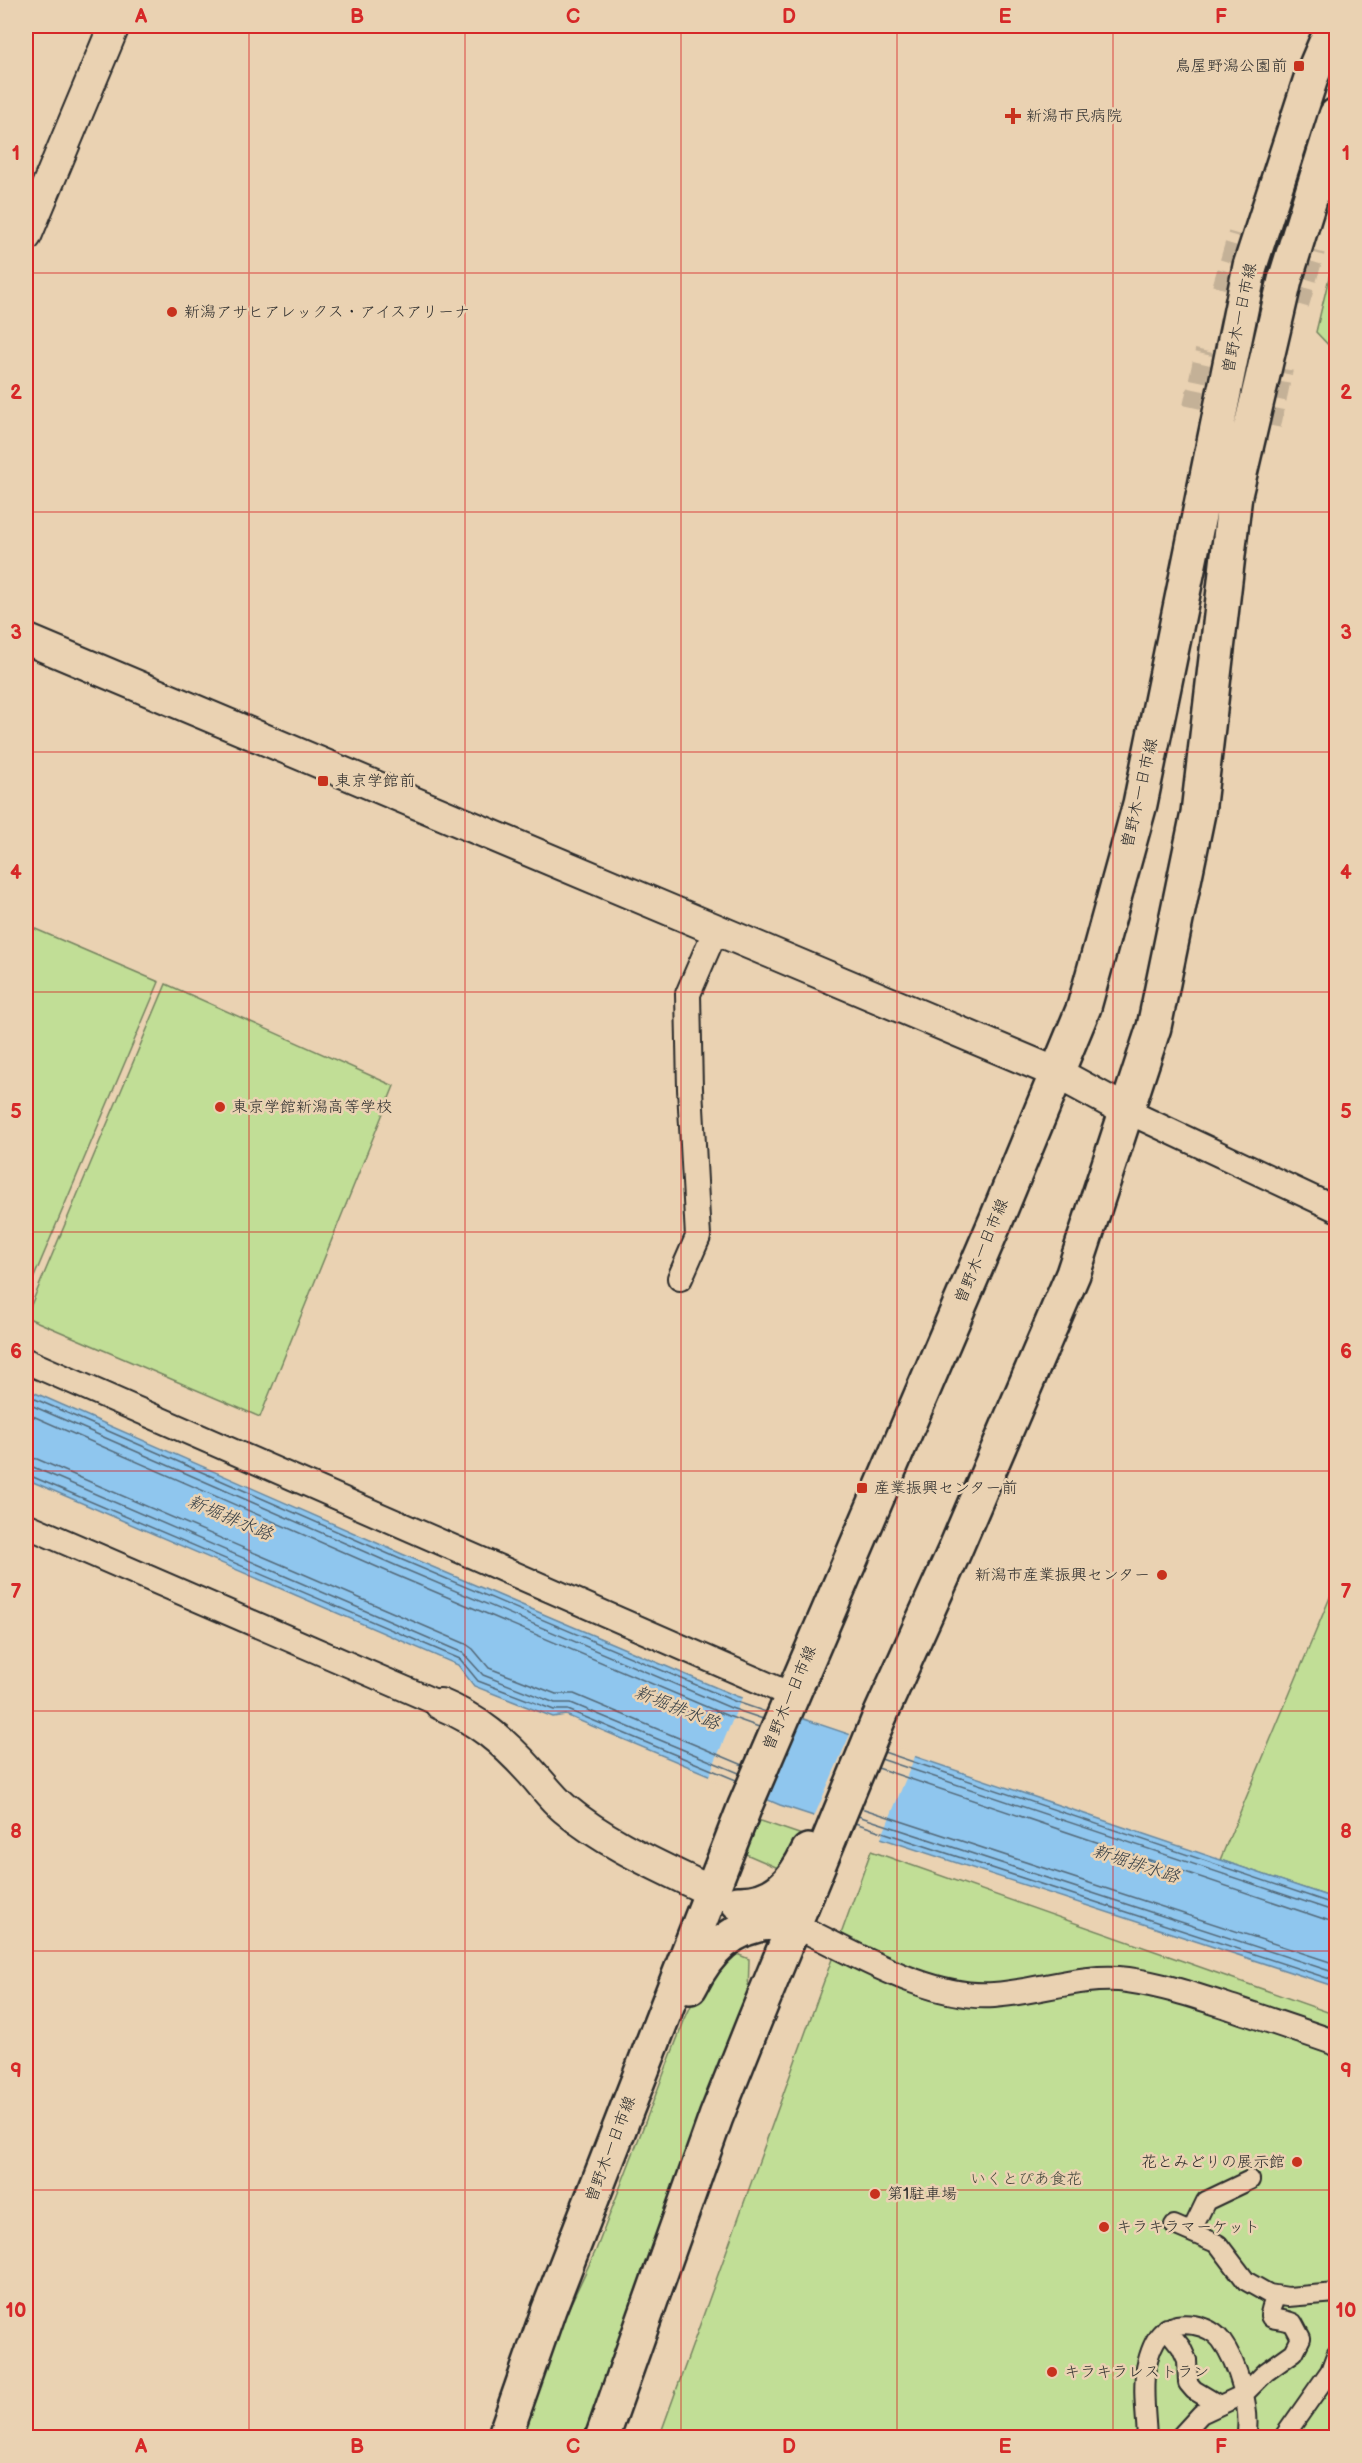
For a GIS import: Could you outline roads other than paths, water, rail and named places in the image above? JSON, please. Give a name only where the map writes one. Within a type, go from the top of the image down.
[{"type":"main road","name":"曽野木一日市線","points":[[602,2438],[716,2117],[754,2022],[749,1909],[740,1820],[790,1698],[997,1218],[1084,1007],[1140,804],[1250,266],[1312,75],[1333,26]]},
{"type":"main road","name":"曽野木一日市線","points":[[504,2438],[549,2309],[637,2083],[749,1909],[825,1829],[870,1740],[1073,1274],[1154,1027],[1198,813],[1235,495],[1285,280],[1336,115]]},
{"type":"main road","points":[[740,1820],[736,1862],[749,1909],[759,1972],[754,2022]]},
{"type":"main road","points":[[637,2083],[664,2046],[696,1974],[708,1955],[727,1938],[749,1909],[786,1887],[825,1829]]},
{"type":"street","points":[[26,236],[114,26]]},
{"type":"street","points":[[26,639],[1057,1074],[1127,1111],[1336,1209]]},
{"type":"street","points":[[680,1278],[698,1237],[690,1089],[688,994],[716,929]]},
{"type":"street","points":[[26,1361],[790,1698]]},
{"type":"street","points":[[26,1525],[479,1723],[524,1764],[563,1807],[635,1855],[749,1909],[884,1967],[945,1990],[991,1996],[1098,1979],[1127,1980],[1156,1985],[1203,1998],[1336,2043]]},
{"type":"street","points":[[1250,2180],[1206,2201],[1182,2228],[1218,2244],[1246,2281],[1276,2296],[1336,2292]]},
{"type":"street","points":[[1179,2438],[1195,2419],[1244,2394],[1266,2372],[1294,2352],[1300,2344],[1299,2332],[1293,2323],[1274,2320],[1270,2317],[1269,2312],[1276,2296]]},
{"type":"street","points":[[1147,2438],[1146,2370],[1154,2344],[1166,2328],[1180,2323],[1203,2326],[1221,2339],[1244,2394],[1247,2406],[1246,2438]]},
{"type":"street","points":[[1166,2328],[1187,2360],[1188,2383],[1194,2390],[1219,2405]]},
{"type":"street","points":[[1283,2438],[1330,2371],[1336,2355]]},
{"type":"water","name":"新堀排水路","points":[[26,1389],[402,1554],[736,1696],[1336,1899],[1336,1987],[780,1805],[566,1715],[553,1717],[474,1686],[458,1665],[26,1479]]},
{"type":"tunnel","points":[[1221,288],[1237,234]]},
{"type":"tunnel","points":[[1300,305],[1316,251]]},
{"type":"tunnel","points":[[1192,407],[1204,351]]},
{"type":"tunnel","points":[[1272,426],[1284,369]]},
{"type":"place","name":"鳥屋野潟公園前","points":[[1299,66]]},
{"type":"place","name":"新潟市民病院","points":[[1013,116]]},
{"type":"place","name":"新潟アサヒアレックス・アイスアリーナ","points":[[172,312]]},
{"type":"place","name":"東京学館前","points":[[323,781]]},
{"type":"place","name":"東京学館新潟高等学校","points":[[220,1107]]},
{"type":"place","name":"産業振興センター前","points":[[862,1488]]},
{"type":"place","name":"新潟市産業振興センター","points":[[1162,1575]]},
{"type":"place","name":"花とみどりの展示館","points":[[1297,2162]]},
{"type":"place","name":"第1駐車場","points":[[875,2194]]},
{"type":"place","name":"キラキラマーケット","points":[[1104,2227]]},
{"type":"place","name":"キラキラレストラン","points":[[1052,2372]]},
{"type":"park label","name":"いくとぴあ食花","points":[[1026,2179]]}]
